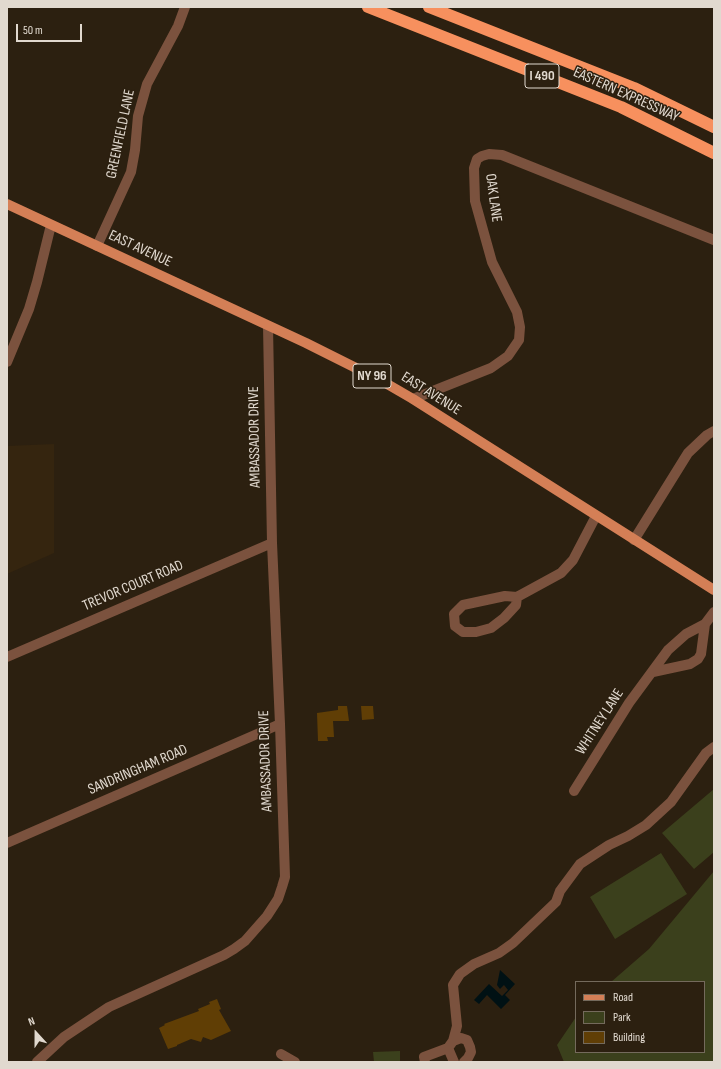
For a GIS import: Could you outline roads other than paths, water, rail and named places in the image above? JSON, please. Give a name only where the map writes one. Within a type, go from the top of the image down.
[{"type":"highway","name":"EASTERN EXPRESSWAY","points":[[368,7],[621,107],[714,154]]},
{"type":"highway","name":"EASTERN EXPRESSWAY","points":[[429,7],[634,88],[714,127]]},
{"type":"main road","name":"EAST AVENUE","points":[[7,204],[366,373],[413,399],[714,590]]},
{"type":"street","name":"GREENFIELD LANE","points":[[97,246],[131,172],[135,150],[138,116],[147,84],[178,26],[185,7]]},
{"type":"street","name":"OAK LANE","points":[[413,399],[491,368],[508,356],[519,340],[520,327],[517,312],[492,262],[475,201],[474,168],[477,159],[482,156],[489,154],[502,156],[714,240]]},
{"type":"street","points":[[7,362],[31,303],[51,225]]},
{"type":"street","name":"AMBASSADOR DRIVE","points":[[37,1062],[64,1037],[109,1007],[224,955],[234,949],[245,941],[267,916],[278,899],[284,877],[280,724],[272,543],[268,326]]},
{"type":"street","points":[[634,540],[688,453],[707,434],[714,431]]},
{"type":"street","points":[[517,598],[516,605],[504,618],[491,628],[476,632],[463,632],[455,626],[454,614],[463,605],[505,596],[517,598],[553,579],[568,567],[596,516]]},
{"type":"street","name":"TREVOR COURT ROAD","points":[[7,657],[272,543]]},
{"type":"street","name":"WHITNEY LANE","points":[[574,791],[630,703],[656,666],[676,642],[686,634],[705,624],[714,612]]},
{"type":"street","name":"WHITNEY LANE","points":[[653,672],[690,664],[698,659],[701,654],[705,624]]},
{"type":"street","name":"SANDRINGHAM ROAD","points":[[7,843],[280,724]]},
{"type":"street","points":[[454,1062],[451,1045],[457,1026],[453,985],[460,974],[474,964],[499,953],[513,943],[556,902],[560,891],[580,864],[640,828],[671,802],[706,753],[714,747]]},
{"type":"street","points":[[425,1062],[424,1057],[451,1045],[462,1038],[467,1040],[471,1052],[464,1062]]},
{"type":"street","points":[[281,1054],[295,1062]]}]
